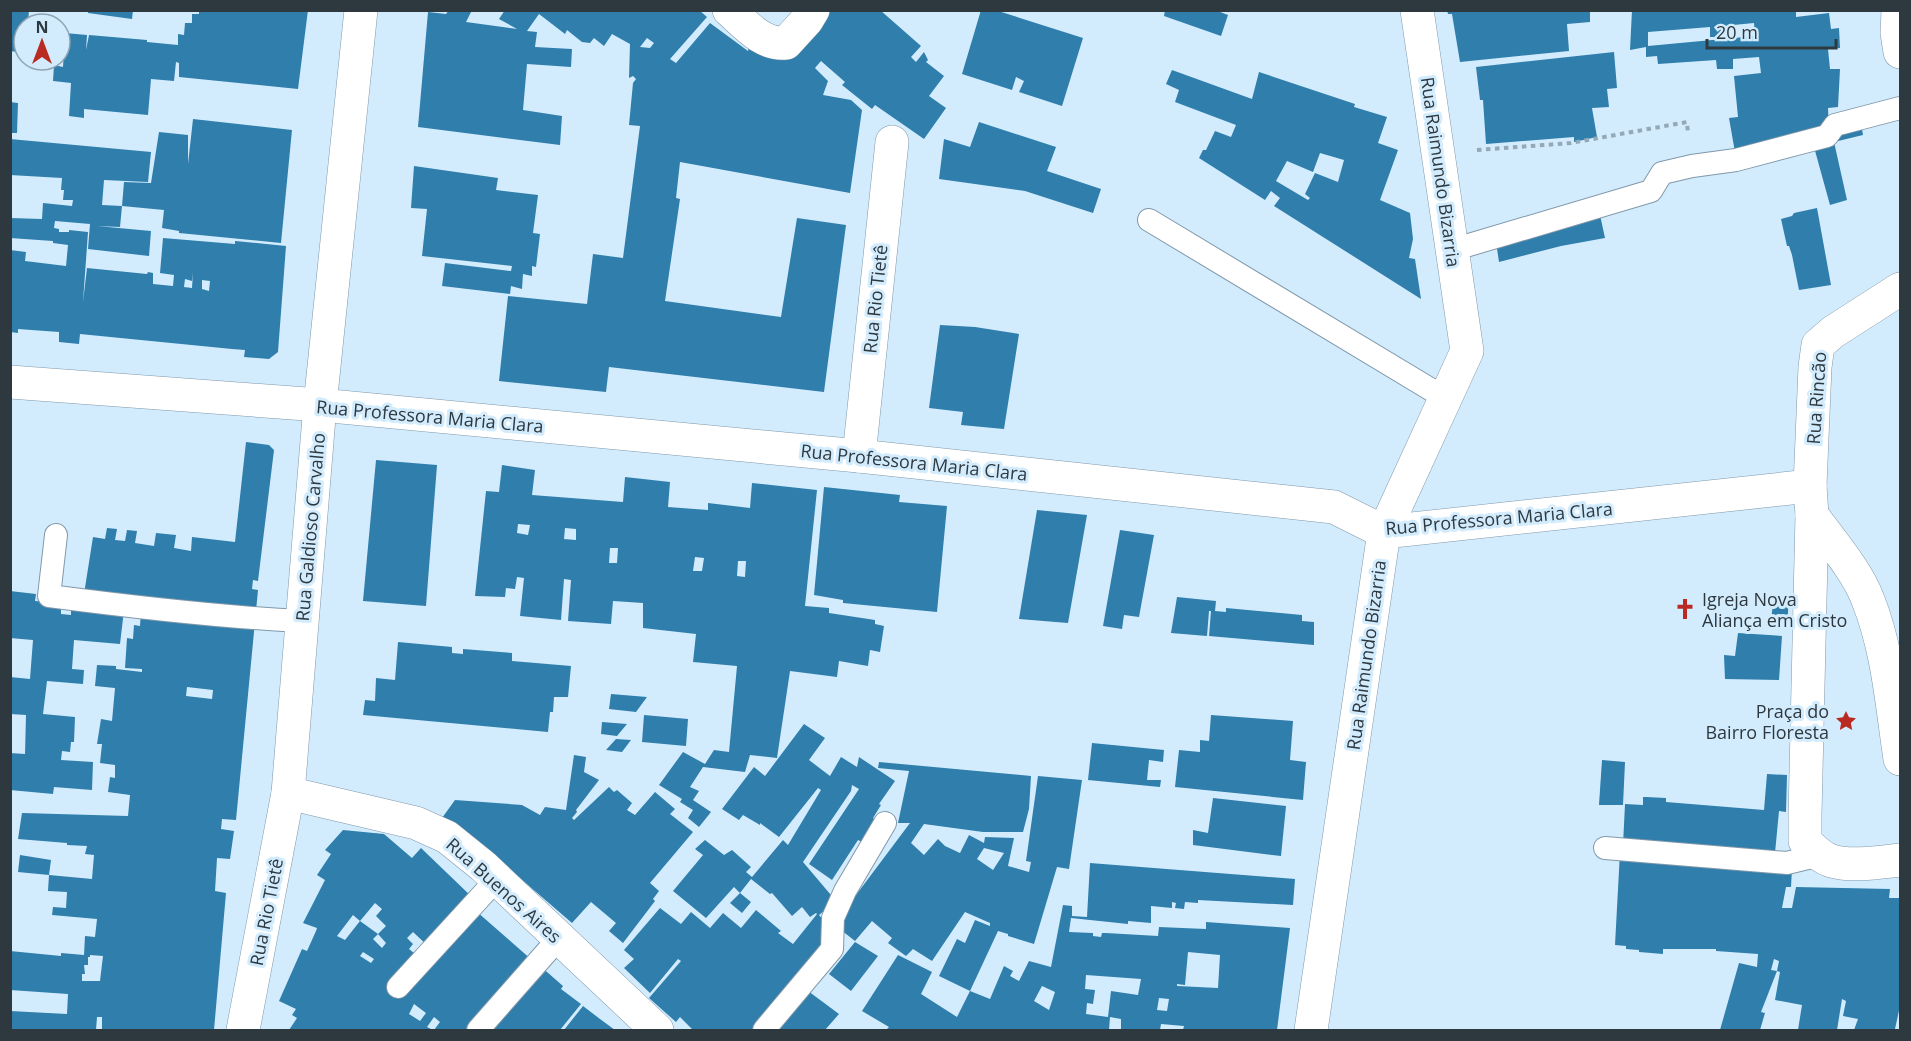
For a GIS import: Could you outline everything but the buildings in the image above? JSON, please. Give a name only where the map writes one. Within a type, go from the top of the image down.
[{"type":"street","name":"Rua Galdioso Carvalho","points":[[288,793],[320,405],[361,10]]},
{"type":"street","points":[[729,10],[762,39],[777,44],[786,43],[813,10]]},
{"type":"street","name":"Rua Raimundo Bizarria","points":[[1311,1030],[1384,532],[1467,351],[1417,10]]},
{"type":"street","points":[[1898,10],[1897,33],[1900,52]]},
{"type":"street","name":"Rua Rio Tietê","points":[[859,456],[892,142]]},
{"type":"street","name":"Rua Rincão","points":[[1820,855],[1805,841],[1811,500],[1815,367],[1818,345],[1833,332],[1900,289]]},
{"type":"street","name":"Rua Professora Maria Clara","points":[[10,382],[320,405],[859,456],[1334,507],[1384,532],[1811,500]]},
{"type":"street","points":[[1811,500],[1868,598],[1884,654],[1900,759]]},
{"type":"street","name":"Rua Rio Tietê","points":[[243,1030],[288,793]]},
{"type":"street","name":"Rua Buenos Aires","points":[[288,793],[416,822],[447,837],[657,1030]]},
{"type":"street","points":[[1820,855],[1833,862],[1860,863],[1900,860]]},
{"type":"lane","points":[[1452,250],[1651,191],[1662,172],[1736,160],[1827,136],[1835,125],[1900,108]]},
{"type":"lane","points":[[1149,220],[1445,398]]},
{"type":"lane","points":[[56,535],[49,596],[180,612],[302,621]]},
{"type":"lane","points":[[764,1030],[832,949],[833,918],[844,891],[885,823]]},
{"type":"lane","points":[[1605,848],[1786,863],[1820,855]]},
{"type":"lane","points":[[398,987],[496,880]]},
{"type":"lane","points":[[478,1030],[559,939]]},
{"type":"path","points":[[1437,153],[1571,143],[1687,122],[1692,166]]},
{"type":"place","name":"Igreja Nova Aliança em Cristo","points":[[1685,609]]},
{"type":"place","name":"Praça do Bairro Floresta","points":[[1846,721]]}]
